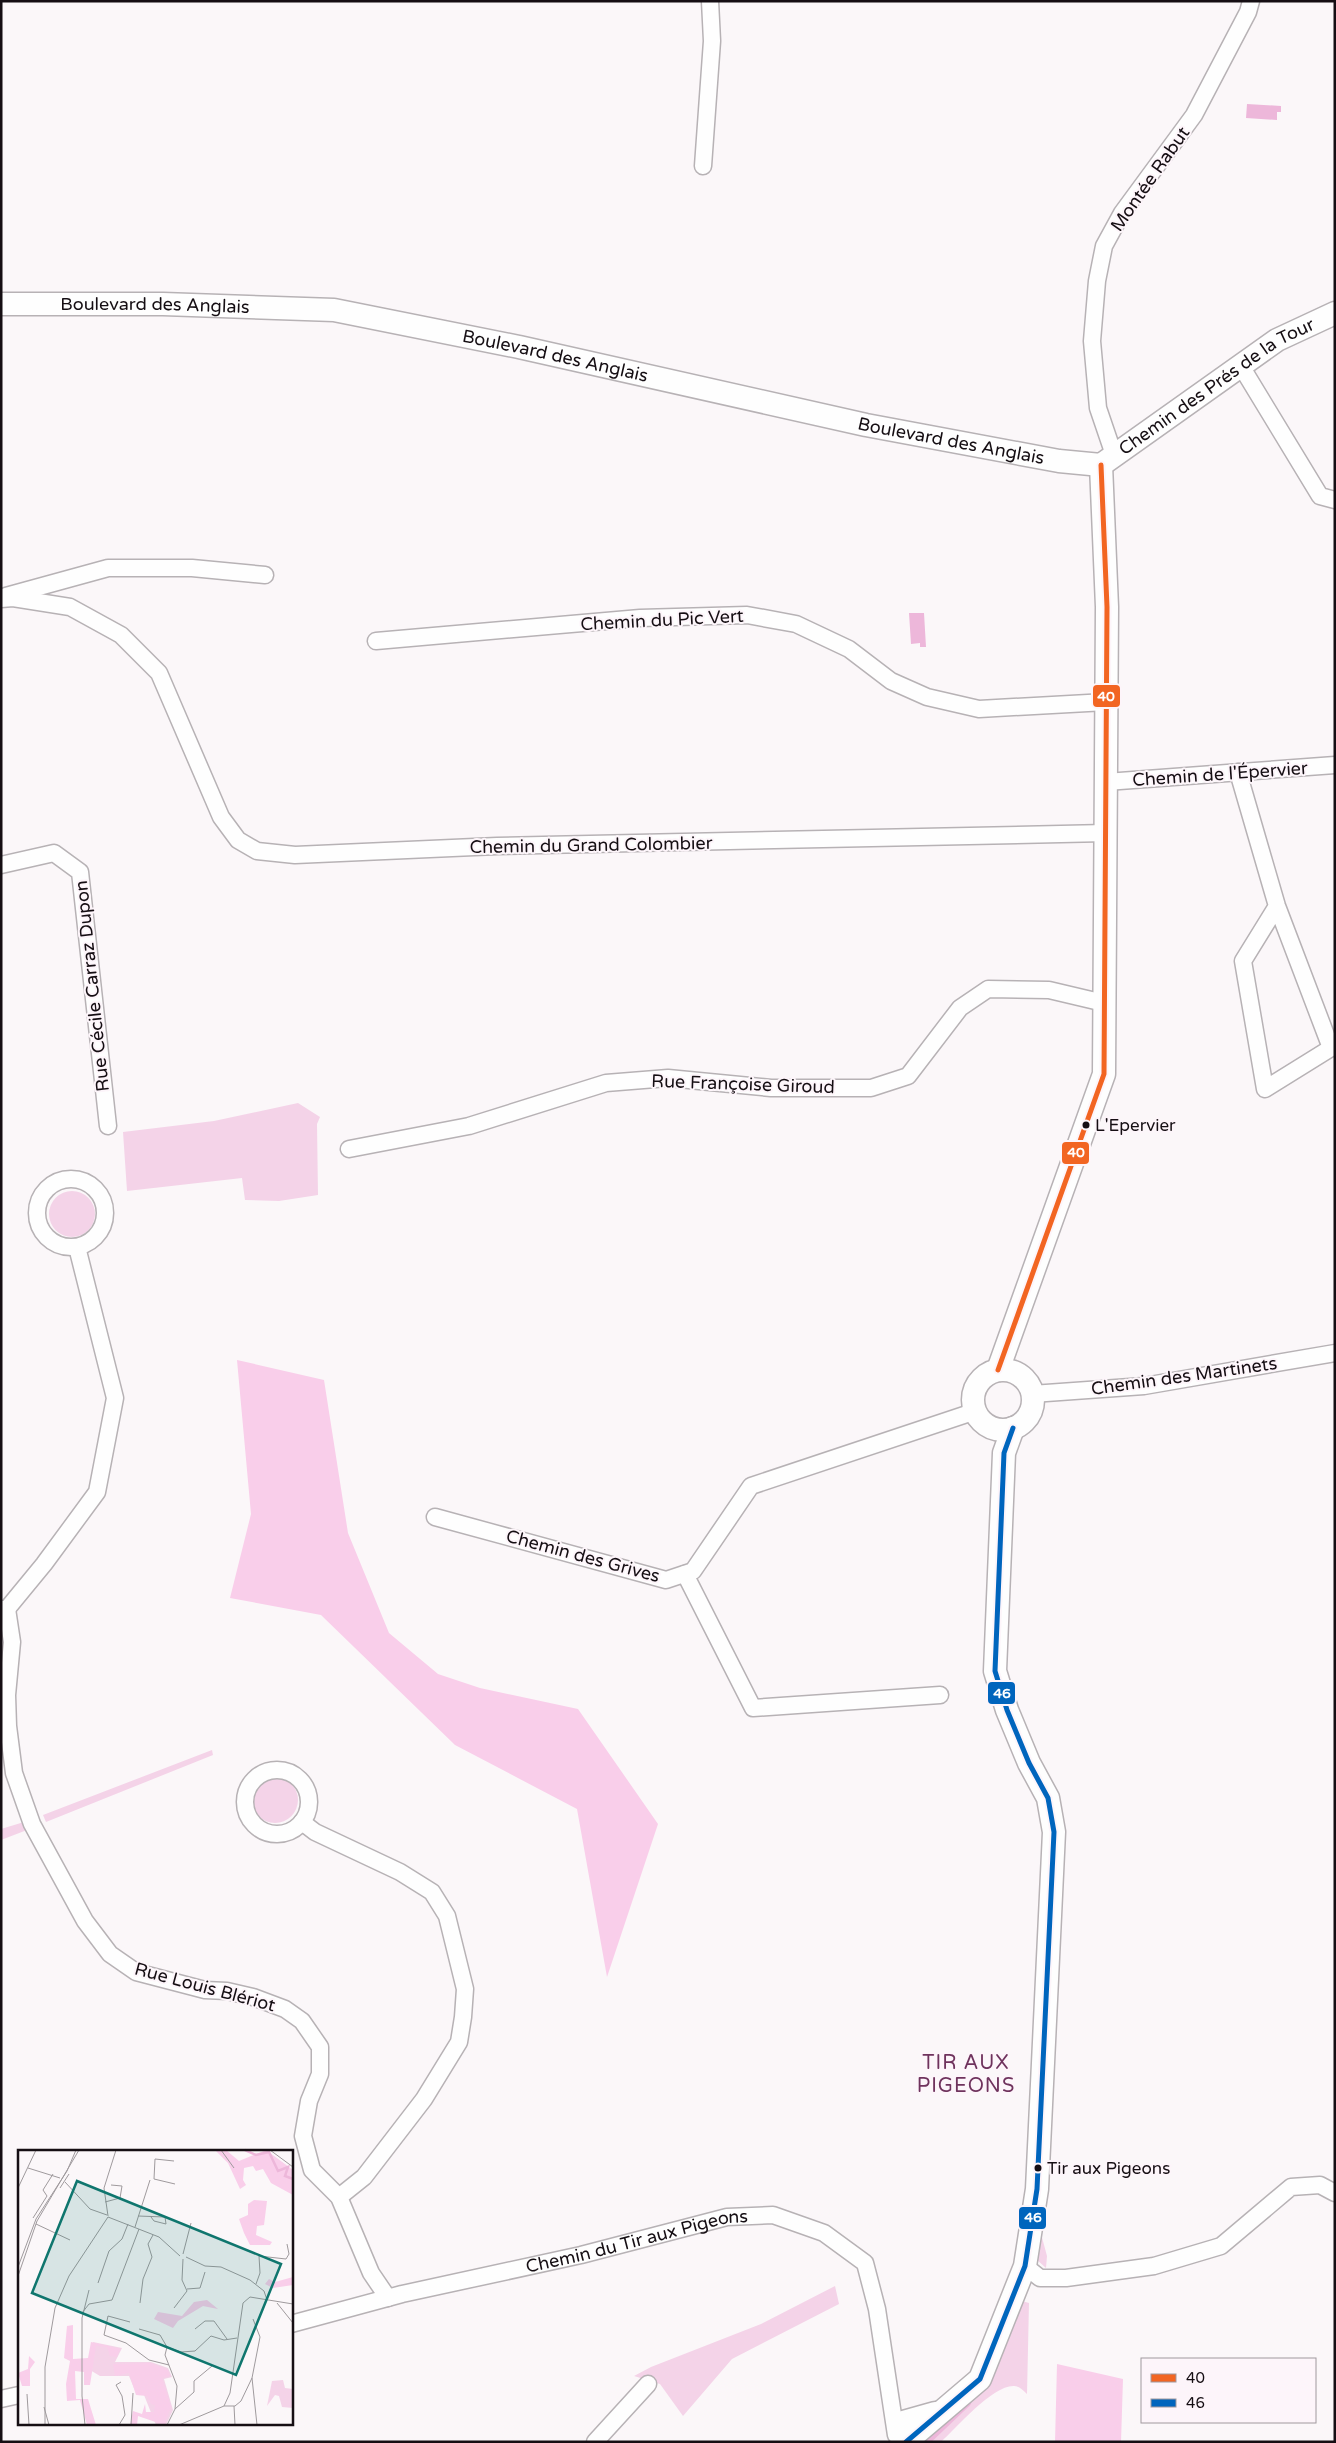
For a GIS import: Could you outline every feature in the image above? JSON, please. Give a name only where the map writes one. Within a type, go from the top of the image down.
[{"type":"street","points":[[703,166],[712,41],[710,1]]},
{"type":"street","name":"Montée Rabut","points":[[1108,460],[1098,408],[1092,341],[1096,281],[1104,246],[1122,213],[1194,115],[1248,12],[1251,1]]},
{"type":"street","name":"Boulevard des Anglais","points":[[1,304],[163,304],[334,310],[519,347],[866,425],[1059,461],[1108,460]]},
{"type":"street","name":"Chemin des Prés de la Tour","points":[[1108,460],[1277,340],[1335,313]]},
{"type":"street","points":[[1241,366],[1320,496],[1335,500]]},
{"type":"street","points":[[1006,1371],[1010,1340],[1104,1074],[1108,460]]},
{"type":"street","points":[[1,598],[33,587],[108,568],[192,568],[265,575]]},
{"type":"street","name":"Chemin du Grand Colombier","points":[[1,598],[13,598],[70,608],[121,635],[159,673],[221,817],[238,840],[257,850],[295,855],[487,846],[1106,833]]},
{"type":"street","name":"Chemin du Pic Vert","points":[[376,641],[640,618],[747,615],[796,624],[849,649],[891,681],[927,697],[979,709],[1106,702]]},
{"type":"street","name":"Chemin de l'Épervier","points":[[1106,782],[1335,766]]},
{"type":"street","points":[[1238,772],[1277,906],[1332,1048],[1265,1089],[1243,961],[1277,906]]},
{"type":"street","name":"Rue Cécile Carraz Dupon","points":[[1,865],[54,853],[80,872],[108,1126]]},
{"type":"street","name":"Rue Françoise Giroud","points":[[349,1149],[469,1126],[606,1083],[668,1078],[772,1088],[871,1088],[908,1076],[960,1008],[988,988],[1049,990],[1104,1003]]},
{"type":"street","points":[[61,1180],[83,1180],[93,1186],[100,1194],[105,1205],[106,1216],[100,1231],[88,1243],[77,1247],[55,1243],[46,1236],[40,1226],[37,1215],[38,1203],[43,1193],[50,1185],[61,1180]]},
{"type":"street","points":[[4,1609],[44,1564],[98,1492],[115,1398],[77,1247]]},
{"type":"street","name":"Chemin des Martinets","points":[[1032,1394],[1144,1386],[1335,1353]]},
{"type":"street","points":[[1006,1371],[1028,1384],[1032,1394],[1031,1411],[1020,1424],[1006,1429],[985,1423],[976,1411],[974,1394],[982,1378],[1006,1371]]},
{"type":"street","name":"Chemin des Grives","points":[[435,1517],[666,1580],[693,1572],[751,1486],[976,1411]]},
{"type":"street","name":"Chemin du Tir aux Pigeons","points":[[292,2324],[380,2300],[581,2255],[727,2217],[773,2214],[824,2233],[865,2263],[877,2309],[902,2436],[944,2410],[980,2379],[1025,2266],[1037,2189],[1054,1832],[1048,1798],[1029,1763],[1007,1710],[995,1671],[1006,1429]]},
{"type":"street","points":[[685,1574],[753,1708],[940,1695]]},
{"type":"street","name":"Rue Louis Blériot","points":[[4,1609],[12,1642],[7,1695],[8,1726],[14,1773],[32,1824],[85,1921],[110,1954],[136,1972],[205,1990],[227,1991],[253,1997],[285,2009],[302,2021],[320,2047],[320,2074],[309,2101],[303,2136],[312,2170],[339,2197],[371,2273],[380,2300]]},
{"type":"street","points":[[302,1822],[324,1836],[400,1872],[432,1892],[447,1916],[464,1988],[463,2017],[459,2042],[424,2099],[364,2177],[339,2197]]},
{"type":"street","points":[[1025,2266],[1040,2278],[1066,2278],[1154,2266],[1221,2246],[1291,2187],[1320,2185],[1335,2193]]},
{"type":"street","points":[[595,2442],[648,2384]]},
{"type":"street","points":[[1,2399],[18,2395]]},
{"type":"shaded area","points":[[1247,104],[1281,106],[1281,112],[1277,112],[1277,120],[1246,118]]},
{"type":"shaded area","points":[[909,613],[924,613],[926,647],[920,647],[920,643],[911,644]]},
{"type":"shaded area","points":[[298,1103],[320,1117],[317,1124],[318,1195],[279,1201],[245,1200],[242,1178],[127,1191],[123,1132],[214,1121]]},
{"type":"shaded area","points":[[72,1191],[85,1195],[91,1201],[95,1214],[91,1227],[85,1233],[72,1237],[59,1233],[53,1227],[49,1214],[53,1201],[59,1195]]},
{"type":"shaded area","points":[[237,1360],[324,1380],[348,1533],[389,1633],[438,1674],[480,1688],[578,1709],[658,1824],[607,1977],[577,1809],[455,1745],[321,1615],[230,1598],[251,1514]]},
{"type":"shaded area","points":[[212,1750],[213,1755],[46,1822],[43,1815]]},
{"type":"shaded area","points":[[275,1777],[288,1781],[294,1787],[298,1800],[294,1813],[288,1819],[275,1823],[262,1819],[256,1813],[252,1800],[256,1787],[262,1781]]},
{"type":"shaded area","points":[[24,1822],[27,1830],[1,1840],[1,1829]]},
{"type":"shaded area","points":[[1040,2230],[1047,2256],[1046,2268],[1036,2259]]},
{"type":"shaded area","points":[[835,2286],[839,2304],[732,2359],[683,2416],[660,2384],[634,2376],[651,2367],[761,2324]]},
{"type":"shaded area","points":[[1022,2301],[1029,2303],[1027,2394],[1014,2386],[996,2392],[965,2418],[941,2442],[929,2442],[983,2388]]},
{"type":"shaded area","points":[[1057,2364],[1123,2379],[1121,2442],[1055,2442]]},
{"type":"waterway","points":[[927,2442],[968,2403]]},
{"type":"transit line","name":"40","points":[[998,1370],[1104,1074],[1107,607],[1101,465]]},
{"type":"transit line","name":"46","points":[[906,2442],[980,2379],[1025,2266],[1037,2189],[1054,1832],[1048,1798],[1029,1763],[1007,1710],[995,1671],[1004,1453],[1013,1428]]},
{"type":"place","name":"L'Epervier","points":[[1086,1125]]},
{"type":"place","name":"Tir aux Pigeons","points":[[1038,2168]]},
{"type":"district","name":"TIR AUX PIGEONS","points":[[966,2074]]}]
